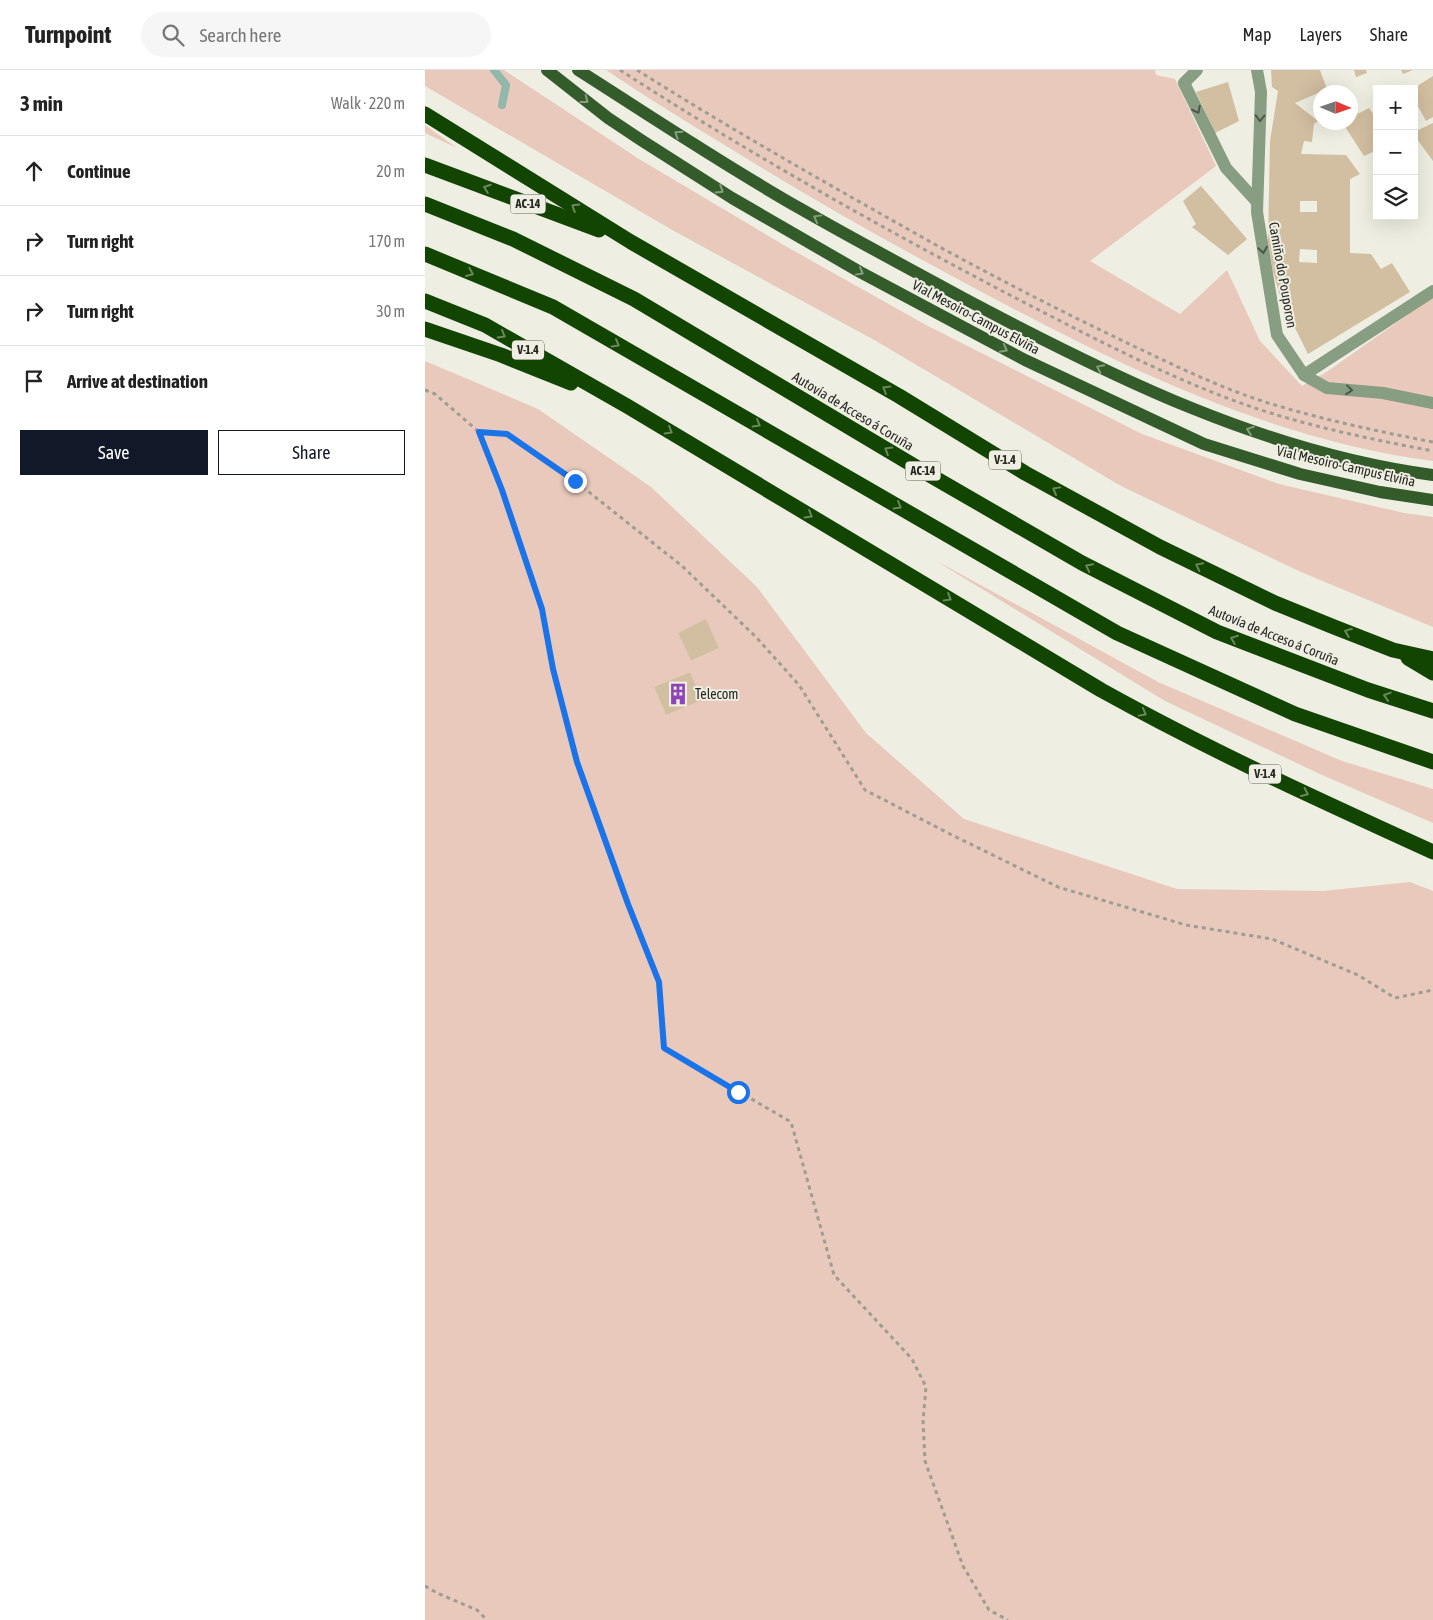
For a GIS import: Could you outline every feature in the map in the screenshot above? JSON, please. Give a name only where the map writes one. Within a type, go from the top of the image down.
[{"type":"highway","points":[[425,114],[631,242]]},
{"type":"highway","name":"AC-14","points":[[425,165],[631,242]]},
{"type":"highway","name":"Autovía de Acceso á Coruña","points":[[425,204],[513,240],[634,299],[912,465],[1082,563],[1217,632],[1369,690],[1433,711]]},
{"type":"highway","name":"V-1.4","points":[[631,242],[899,396],[1025,473],[1160,548],[1275,603],[1393,650],[1433,673]]},
{"type":"highway","points":[[425,254],[553,307],[1117,633],[1295,714],[1433,762]]},
{"type":"highway","name":"V-1.4","points":[[425,301],[485,326],[627,406],[1101,690],[1163,725],[1364,822],[1433,852]]},
{"type":"highway","points":[[425,328],[501,355],[627,406]]},
{"type":"highway","name":"V-1.4","points":[[1393,650],[1433,659]]},
{"type":"main road","name":"Vial Mesoiro-Campus Elviña","points":[[578,70],[801,209],[1044,341],[1118,377],[1179,404],[1266,436],[1351,460],[1433,475]]},
{"type":"main road","name":"Vial Mesoiro-Campus Elviña","points":[[548,72],[641,140],[732,198],[860,272],[1025,360],[1204,444],[1300,474],[1379,492],[1433,500]]},
{"type":"street","points":[[1197,70],[1184,84],[1226,168],[1257,202]]},
{"type":"street","name":"Camiño do Pouporon","points":[[1257,70],[1261,92],[1257,212],[1277,335],[1304,375]]},
{"type":"street","points":[[1433,291],[1304,375],[1327,388],[1383,393],[1433,402]]},
{"type":"path","points":[[620,70],[814,188],[969,274],[1072,328],[1195,385],[1261,410],[1333,430],[1433,451]]},
{"type":"path","points":[[637,70],[834,188],[981,270],[1103,332],[1197,376],[1264,401],[1335,422],[1433,442]]},
{"type":"path","points":[[425,390],[435,394],[479,432],[502,490],[542,609],[553,669],[577,762],[628,904],[659,982],[664,1048],[791,1122],[834,1275],[912,1359],[926,1387],[923,1422],[925,1461],[963,1566],[989,1610],[1009,1620]]},
{"type":"path","points":[[479,432],[507,434],[575,481],[682,566],[756,637],[799,685],[865,790],[1058,887],[1186,925],[1273,939],[1359,975],[1395,998],[1433,990]]},
{"type":"path","points":[[425,1586],[477,1610],[487,1620]]},
{"type":"shaded area","points":[[425,70],[504,70],[639,159],[787,247],[926,325],[1142,434],[1279,484],[1404,513],[1433,517],[1433,627],[1301,572],[1121,486],[876,341],[674,231],[425,86]]},
{"type":"shaded area","points":[[606,70],[1155,70],[1156,75],[1175,79],[1216,166],[1090,261],[1180,314],[1227,270],[1260,341],[1302,386],[1325,373],[1433,297],[1433,461],[1369,450],[1306,434],[1245,414],[1125,365],[1009,307],[868,230],[758,166]]},
{"type":"shaded area","points":[[425,125],[457,148],[425,133]]},
{"type":"shaded area","points":[[425,361],[538,409],[651,487],[757,587],[866,733],[964,819],[1177,889],[1323,891],[1410,882],[1433,891],[1433,1620],[425,1620]],"holes":[[[706,620],[719,648],[691,661],[678,633]],[[690,672],[701,700],[666,715],[654,687]]]},
{"type":"shaded area","points":[[933,559],[1158,682],[1342,761],[1433,789],[1433,823],[1320,774],[1165,701]]},
{"type":"building","points":[[1271,70],[1320,70],[1326,85],[1313,85],[1313,95],[1295,103],[1313,117],[1312,142],[1304,141],[1301,154],[1346,155],[1360,174],[1350,179],[1350,253],[1371,254],[1381,269],[1392,263],[1410,292],[1308,354],[1281,300],[1268,242],[1270,141],[1278,91],[1272,87]],"holes":[[[1300,201],[1317,201],[1317,212],[1300,212]],[[1300,249],[1317,250],[1317,263],[1299,262]]]},
{"type":"building","points":[[1354,70],[1366,70],[1367,73],[1356,77]]},
{"type":"building","points":[[1401,70],[1413,70],[1403,74]]},
{"type":"building","points":[[1433,76],[1433,117],[1426,121],[1418,106],[1418,85]]},
{"type":"building","points":[[1228,82],[1239,121],[1215,133],[1196,92]]},
{"type":"building","points":[[1369,108],[1373,114],[1373,152],[1364,156],[1347,130],[1358,130],[1358,114]]},
{"type":"building","points":[[1433,123],[1433,161],[1418,140],[1418,130]]},
{"type":"building","points":[[1201,186],[1247,239],[1228,255],[1192,227],[1196,224],[1183,201]]},
{"type":"building","name":"Telecom","points":[[706,619],[719,648],[691,661],[678,633]]},
{"type":"building","name":"Telecom","points":[[690,672],[702,700],[666,715],[654,687]]},
{"type":"waterway","points":[[494,70],[506,85],[502,105]]},
{"type":"place","name":"Telecom","points":[[678,694]]},
{"type":"route","points":[[575,481],[507,434],[479,432],[502,490],[542,609],[553,669],[577,762],[628,904],[659,982],[664,1048],[738,1092]]}]
